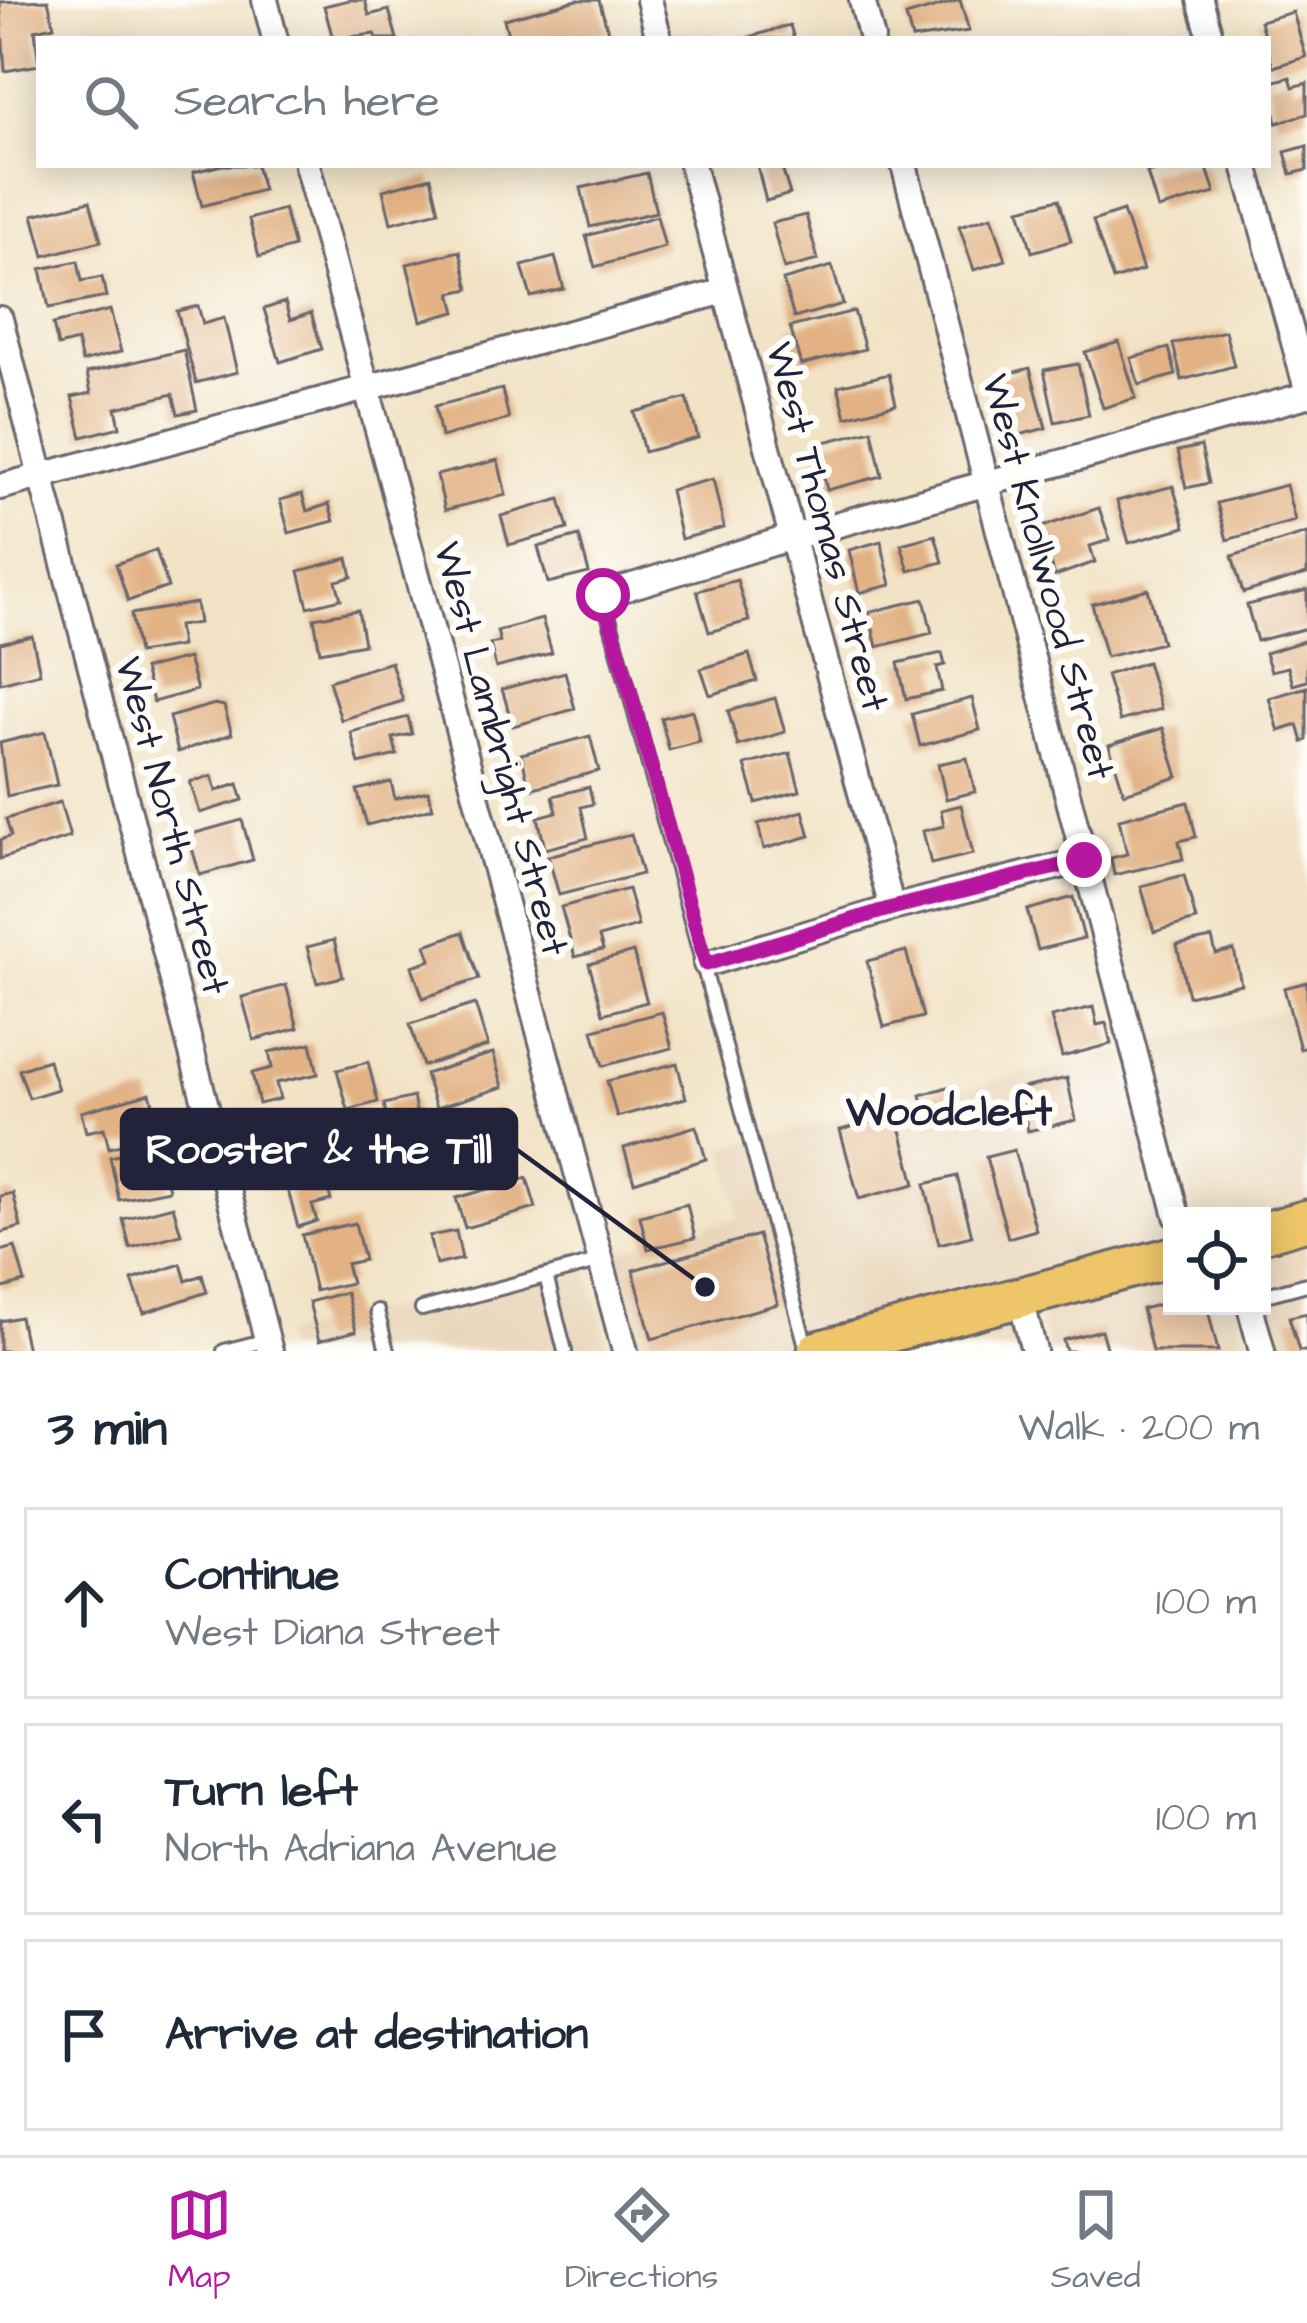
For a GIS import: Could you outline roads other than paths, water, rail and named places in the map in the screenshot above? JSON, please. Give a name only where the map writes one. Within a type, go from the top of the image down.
[{"type":"main road","points":[[1271,1230],[1307,1220]]},
{"type":"main road","points":[[818,1351],[1163,1259]]},
{"type":"street","points":[[265,0],[273,36]]},
{"type":"street","points":[[649,0],[658,36]]},
{"type":"street","points":[[862,0],[871,36]]},
{"type":"street","points":[[1200,0],[1210,36]]},
{"type":"street","name":"West Lambright Street","points":[[308,168],[625,1351]]},
{"type":"street","name":"West Thomas Street","points":[[693,168],[892,908]]},
{"type":"street","name":"West Knollwood Street","points":[[905,168],[1176,1207]]},
{"type":"street","points":[[603,595],[1307,392],[1246,168]]},
{"type":"street","points":[[0,487],[725,291]]},
{"type":"street","name":"West North Street","points":[[0,319],[269,1345]]},
{"type":"street","points":[[706,964],[892,908],[1084,860]]},
{"type":"street","points":[[1020,1296],[1034,1351]]},
{"type":"street","points":[[1252,1315],[1262,1351]]},
{"type":"lane","points":[[603,595],[808,1351]]},
{"type":"lane","points":[[422,1309],[601,1261]]},
{"type":"lane","points":[[546,1276],[565,1351]]},
{"type":"lane","points":[[1271,1294],[1307,1284]]},
{"type":"lane","points":[[377,1311],[387,1351]]},
{"type":"lane","points":[[224,1351],[269,1345]]},
{"type":"place","name":"Rooster & the Till","points":[[705,1287]]},
{"type":"district","name":"Woodcleft","points":[[949,1113]]}]
